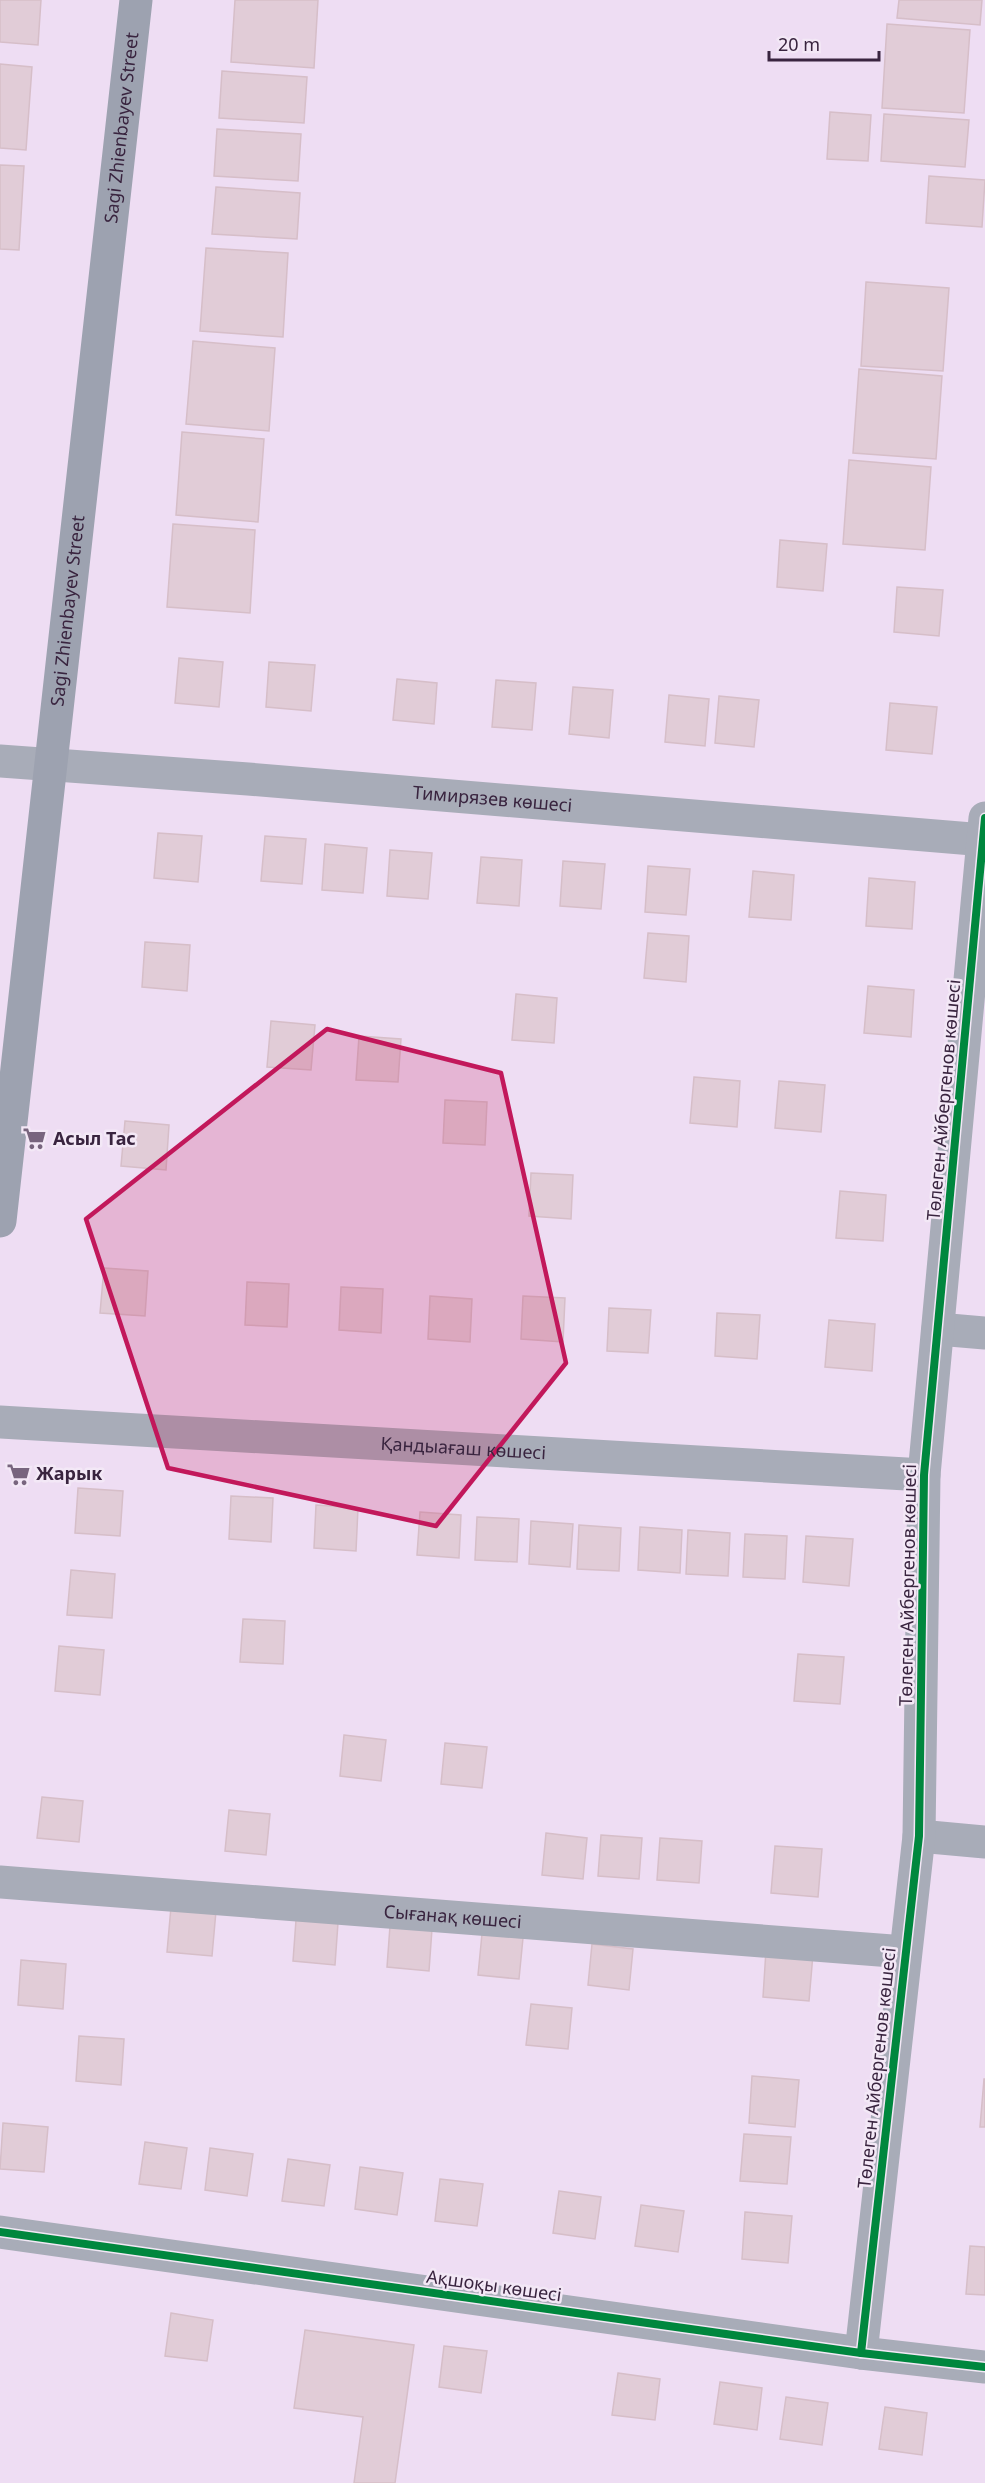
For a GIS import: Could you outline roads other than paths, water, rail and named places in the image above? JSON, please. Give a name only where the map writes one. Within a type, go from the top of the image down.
[{"type":"main road","name":"Sagi Zhienbayev Street","points":[[0,1221],[136,0]]},
{"type":"street","name":"Тимирязев көшесі","points":[[0,761],[984,832]]},
{"type":"street","name":"Төлеген Айбергенов көшесі","points":[[861,2353],[919,1836],[924,1475],[984,832]]},
{"type":"street","points":[[938,1329],[985,1333]]},
{"type":"street","name":"Қандыағаш көшесі","points":[[0,1422],[924,1475]]},
{"type":"street","points":[[919,1836],[985,1842]]},
{"type":"street","name":"Сығанақ көшесі","points":[[0,1882],[905,1952]]},
{"type":"street","name":"Ақшоқы көшесі","points":[[0,2232],[861,2353],[985,2367]]},
{"type":"place","name":"Асыл Тас","points":[[35,1139]]},
{"type":"place","name":"Жарык","points":[[18,1474]]}]
